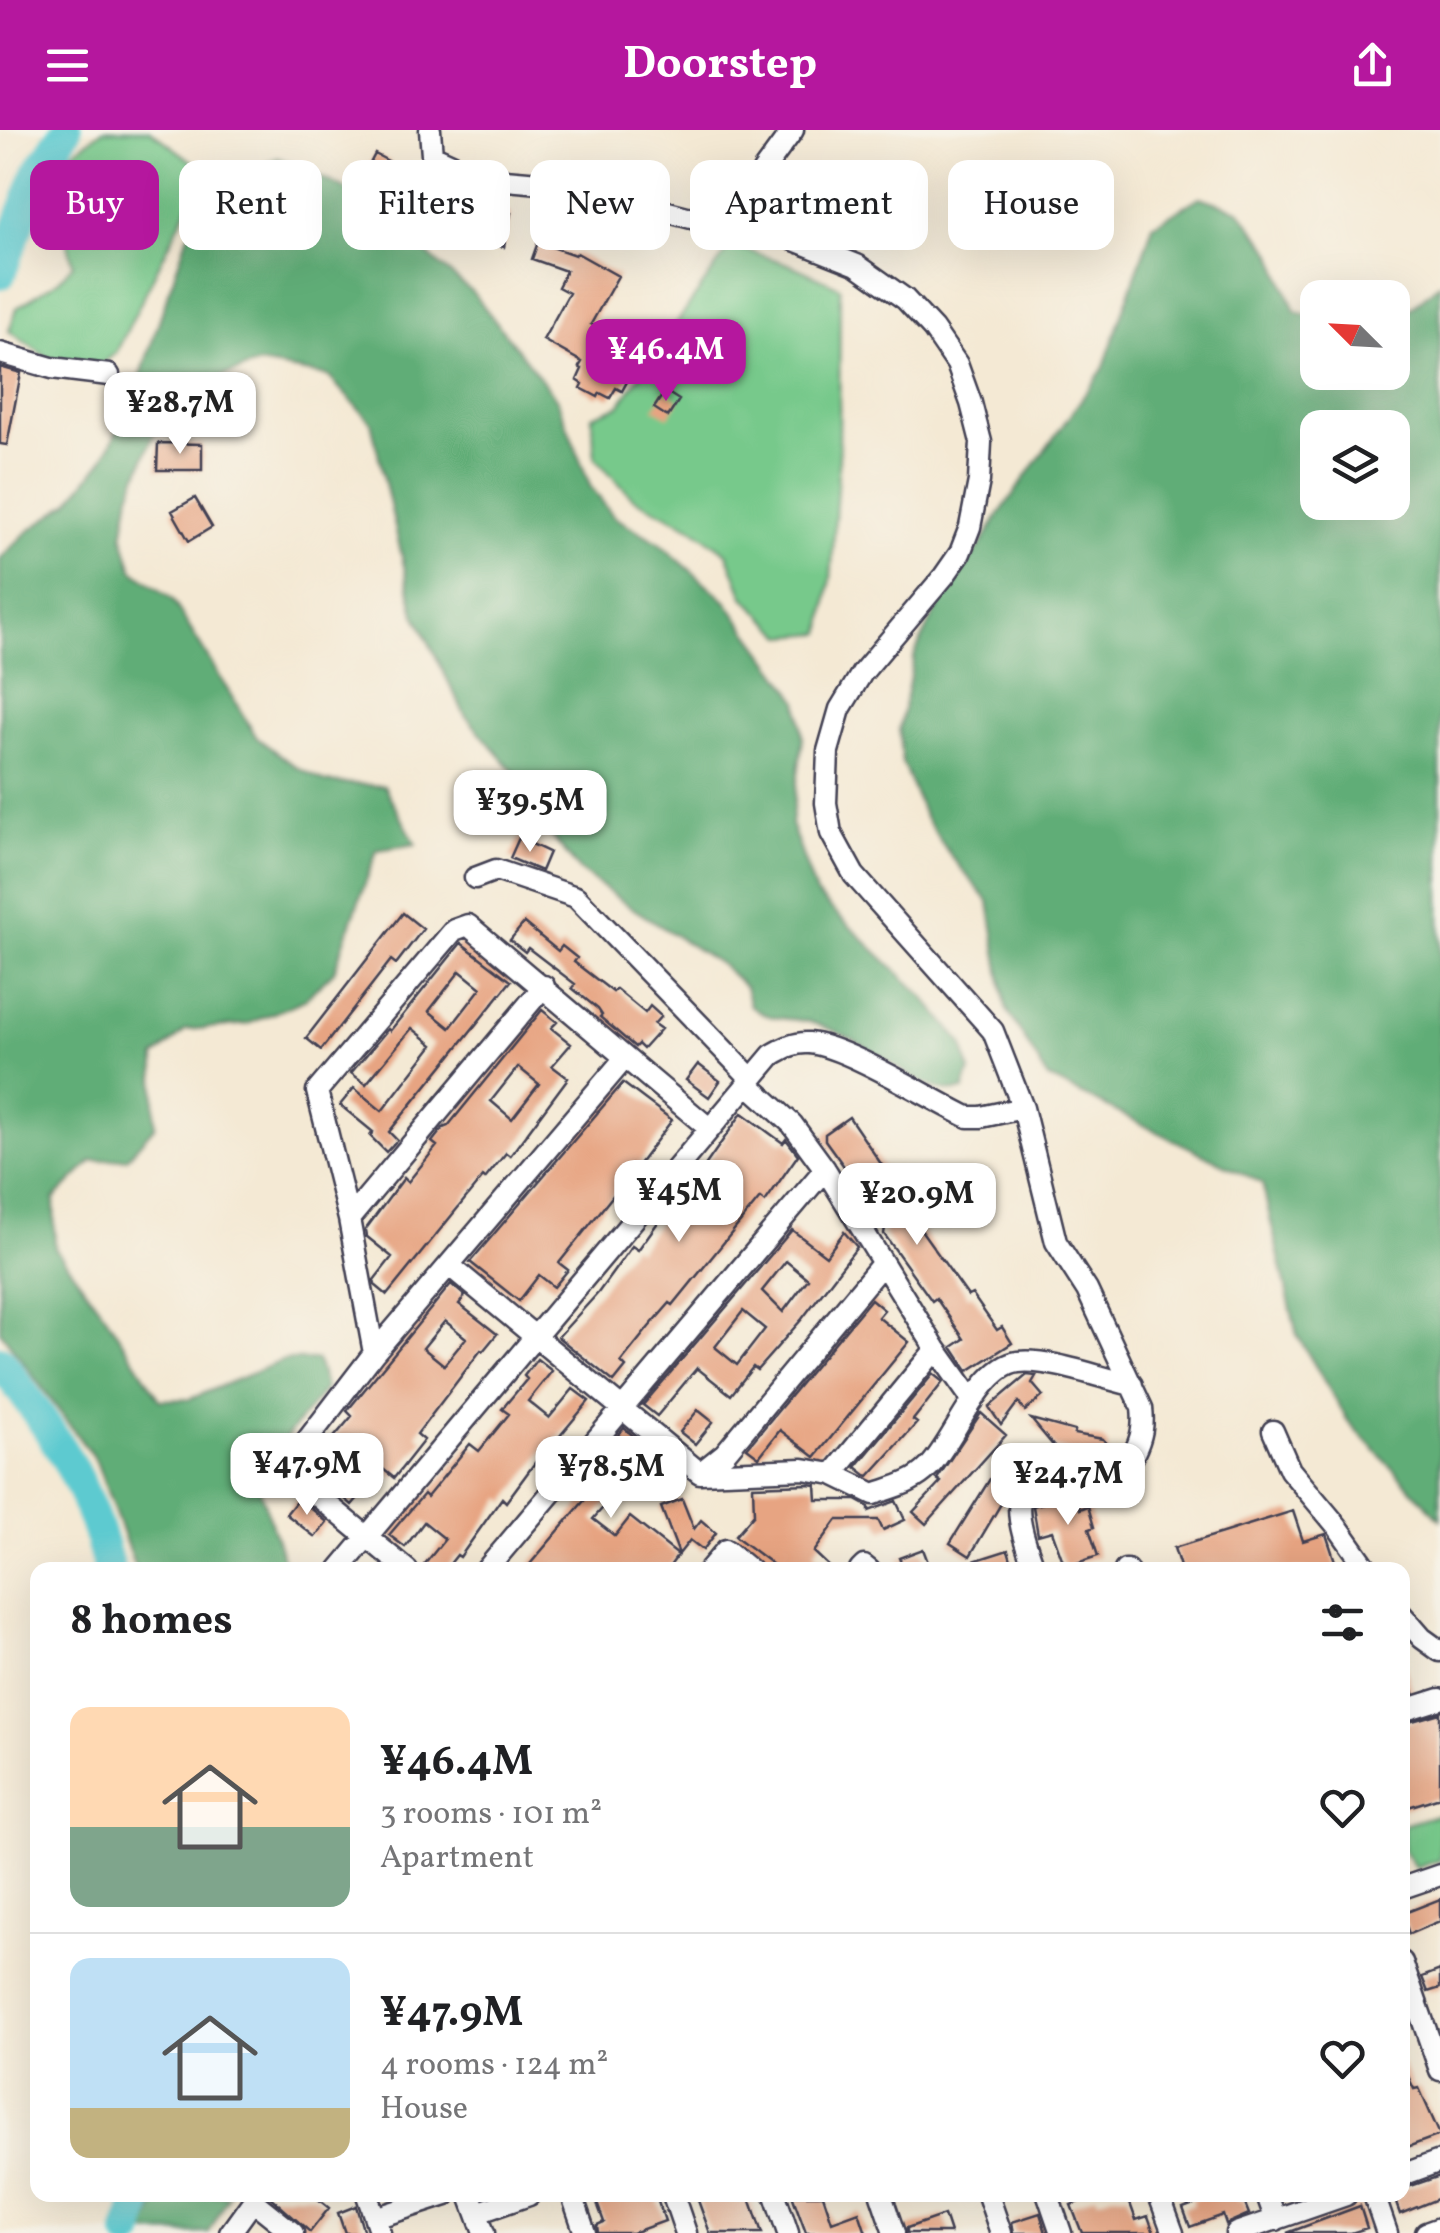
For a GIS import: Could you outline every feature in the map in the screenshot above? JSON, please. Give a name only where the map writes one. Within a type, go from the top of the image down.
[{"type":"street","points":[[430,130],[432,155],[482,178],[564,185],[690,218]]},
{"type":"street","points":[[771,160],[794,130]]},
{"type":"street","points":[[819,250],[857,265],[905,299],[933,329],[956,364],[972,404],[981,442],[979,481],[970,527],[960,553],[862,673],[840,709],[828,751],[826,804],[832,833],[854,875],[993,1031],[1022,1108],[1056,1242],[1087,1290],[1138,1395],[1144,1423],[1138,1445],[1121,1474],[1112,1481],[1049,1477],[1022,1493],[1017,1518],[1031,1562]]},
{"type":"street","points":[[0,354],[52,368],[109,375]]},
{"type":"street","points":[[475,878],[496,870],[576,896],[746,1074],[749,1086],[792,1124],[825,1169],[936,1349],[973,1401]]},
{"type":"street","points":[[374,1354],[318,1091],[454,930],[468,925],[710,1129]]},
{"type":"street","points":[[348,1219],[544,986]]},
{"type":"street","points":[[346,1562],[772,1056],[798,1044],[813,1044],[838,1051],[968,1117],[1022,1108]]},
{"type":"street","points":[[397,1562],[284,1469],[374,1354],[625,1058]]},
{"type":"street","points":[[493,1562],[825,1169]]},
{"type":"street","points":[[700,1472],[725,1452],[882,1264]]},
{"type":"street","points":[[450,1266],[700,1472],[802,1469],[833,1474],[874,1494],[914,1481],[931,1466],[994,1375],[1016,1362],[1132,1386]]},
{"type":"street","points":[[833,1474],[936,1349]]},
{"type":"street","points":[[1273,1431],[1290,1470],[1362,1562]]},
{"type":"street","points":[[716,1562],[726,1550],[740,1562]]},
{"type":"street","points":[[1410,1624],[1440,1651]]},
{"type":"street","points":[[1410,1709],[1440,1700]]},
{"type":"street","points":[[1410,1885],[1440,1875]]},
{"type":"street","points":[[1410,1985],[1440,2070]]},
{"type":"street","points":[[1410,2172],[1440,2162]]},
{"type":"street","points":[[230,2233],[253,2202],[294,2233]]},
{"type":"street","points":[[370,2202],[378,2226],[431,2202]]},
{"type":"street","points":[[477,2214],[510,2202]]},
{"type":"street","points":[[574,2202],[585,2233]]},
{"type":"street","points":[[675,2202],[686,2233]]},
{"type":"street","points":[[777,2202],[788,2233]]},
{"type":"street","points":[[883,2202],[894,2233]]},
{"type":"street","points":[[990,2202],[1001,2233]]},
{"type":"street","points":[[1051,2202],[1062,2233]]},
{"type":"street","points":[[1162,2202],[1173,2233]]},
{"type":"street","points":[[1270,2202],[1276,2220]]},
{"type":"street","points":[[1236,2233],[1326,2202]]},
{"type":"street","points":[[1376,2202],[1387,2233]]},
{"type":"street","points":[[1426,2233],[1440,2228]]},
{"type":"green space","points":[[103,130],[150,130],[190,160],[179,160],[179,224],[116,353],[98,367],[51,360],[9,331],[17,308],[59,280],[73,264],[70,250],[159,250],[159,160],[72,160],[72,153]]},
{"type":"green space","points":[[322,178],[342,187],[342,250],[422,250],[473,293],[557,399],[590,486],[614,517],[658,542],[726,601],[798,700],[803,738],[791,824],[816,894],[922,995],[963,1044],[970,1071],[964,1090],[938,1089],[838,1033],[759,1011],[750,1006],[745,987],[723,966],[580,871],[553,838],[525,785],[465,715],[415,614],[371,422],[328,376],[259,364],[212,380],[156,429],[130,494],[123,537],[133,570],[172,599],[257,738],[298,768],[326,782],[384,786],[416,844],[377,850],[334,971],[304,1000],[248,1024],[186,1030],[155,1057],[155,1126],[127,1158],[92,1161],[54,1199],[55,1248],[106,1316],[160,1400],[190,1399],[284,1360],[317,1360],[325,1389],[255,1476],[284,1562],[133,1562],[96,1461],[0,1331],[0,559],[25,534],[69,502],[103,460],[134,396],[183,250],[322,250]]},
{"type":"green space","points":[[1200,197],[1239,210],[1272,252],[1295,311],[1300,313],[1300,390],[1410,390],[1410,309],[1440,283],[1440,1519],[1348,1421],[1297,1335],[1262,1183],[1048,1078],[1006,1008],[989,902],[924,816],[902,762],[899,730],[915,653],[947,589],[1103,369],[1153,225]]},
{"type":"green space","points":[[728,250],[746,250],[840,287],[839,459],[831,578],[822,633],[784,636],[744,597],[727,553],[691,527],[633,498],[595,458],[592,416],[619,406]]},
{"type":"green space","points":[[1440,1814],[1440,1860],[1416,1868],[1410,1860],[1410,1823]]},
{"type":"green space","points":[[158,2202],[225,2202],[209,2233],[143,2233]]},
{"type":"building","points":[[535,250],[577,253],[618,276],[591,324],[642,354],[622,391],[616,388],[610,398],[581,388],[583,384],[577,380],[582,362],[543,340],[569,293],[558,287],[566,271],[532,259]]},
{"type":"building","points":[[0,367],[21,373],[7,445],[0,444]]},
{"type":"building","points":[[665,391],[679,400],[668,417],[654,408]]},
{"type":"building","points":[[158,443],[202,444],[202,470],[157,470]]},
{"type":"building","points":[[195,498],[212,527],[189,541],[172,511]]},
{"type":"building","points":[[519,838],[549,852],[541,871],[510,858]]},
{"type":"building","points":[[403,913],[423,929],[396,964],[391,960],[321,1050],[306,1038]]},
{"type":"building","points":[[524,923],[558,951],[562,946],[577,958],[574,962],[613,992],[616,989],[645,1013],[650,1006],[661,1016],[654,1024],[661,1029],[643,1049],[638,1044],[635,1047],[600,1017],[598,1009],[572,988],[575,984],[528,948],[525,952],[510,940]]},
{"type":"building","points":[[461,943],[511,981],[389,1132],[397,1140],[386,1152],[370,1136],[373,1132],[340,1105],[354,1088],[382,1111],[433,1045],[412,1028],[366,1084],[351,1073]],"holes":[[[460,971],[481,988],[450,1028],[429,1011]]]},
{"type":"building","points":[[542,1010],[557,1022],[551,1028],[571,1044],[552,1066],[568,1078],[510,1156],[506,1153],[483,1177],[387,1295],[374,1280],[392,1257],[366,1236],[365,1230],[404,1178],[408,1182],[437,1146],[432,1142]],"holes":[[[518,1067],[539,1084],[512,1119],[491,1101]]]},
{"type":"building","points":[[698,1064],[720,1081],[709,1097],[686,1080]]},
{"type":"building","points":[[623,1083],[672,1120],[636,1168],[632,1165],[615,1185],[619,1188],[559,1263],[568,1270],[554,1287],[539,1275],[519,1301],[470,1262]]},
{"type":"building","points":[[742,1113],[783,1143],[786,1139],[798,1155],[765,1202],[760,1198],[673,1305],[670,1303],[649,1327],[621,1362],[626,1367],[614,1382],[558,1337],[598,1293],[632,1246],[638,1250]]},
{"type":"building","points":[[849,1117],[903,1196],[899,1199],[968,1296],[972,1294],[997,1330],[1002,1327],[1012,1343],[968,1371],[952,1347],[964,1339],[884,1234],[885,1228],[869,1201],[825,1140],[825,1134]]},
{"type":"building","points":[[792,1230],[826,1256],[844,1232],[857,1247],[802,1319],[757,1370],[753,1367],[731,1395],[697,1368],[657,1416],[643,1405]],"holes":[[[786,1261],[808,1279],[783,1312],[762,1291]],[[743,1311],[765,1329],[737,1365],[715,1347]]]},
{"type":"building","points":[[451,1284],[465,1296],[459,1304],[497,1334],[417,1434],[424,1440],[394,1478],[383,1469],[352,1505],[306,1464],[352,1416],[347,1411]],"holes":[[[445,1321],[466,1338],[444,1365],[423,1348]]]},
{"type":"building","points":[[871,1299],[884,1310],[878,1317],[909,1342],[815,1457],[780,1430],[759,1457],[747,1448]]},
{"type":"building","points":[[537,1359],[552,1371],[528,1401],[549,1418],[573,1389],[589,1401],[554,1443],[551,1441],[506,1502],[502,1498],[460,1557],[457,1555],[451,1562],[426,1562],[445,1539],[424,1522],[405,1547],[389,1535],[424,1494],[427,1497],[470,1444],[479,1451],[509,1414],[502,1409],[527,1379],[524,1376]]},
{"type":"building","points":[[933,1374],[943,1382],[913,1420],[917,1423],[866,1475],[856,1467]]},
{"type":"building","points":[[1027,1375],[1036,1376],[1032,1383],[1043,1396],[1025,1411],[1018,1402],[1001,1425],[989,1407]]},
{"type":"building","points":[[698,1410],[713,1422],[695,1444],[680,1432]]},
{"type":"building","points":[[981,1413],[1006,1435],[926,1524],[913,1512],[941,1482],[937,1479]]},
{"type":"building","points":[[1031,1419],[1103,1439],[1108,1454],[1101,1462],[1090,1463],[1083,1455],[1055,1448]]},
{"type":"building","points":[[624,1428],[671,1468],[652,1493],[631,1476],[593,1519],[615,1536],[630,1517],[678,1555],[673,1562],[532,1562],[618,1461],[605,1451]]},
{"type":"building","points":[[995,1471],[1011,1481],[1011,1487],[970,1556],[950,1543]]},
{"type":"building","points":[[816,1485],[817,1500],[856,1500],[869,1507],[869,1511],[896,1501],[905,1520],[883,1530],[878,1520],[837,1520],[814,1552],[825,1562],[769,1562],[735,1536],[754,1514],[753,1486]]},
{"type":"building","points":[[1076,1493],[1080,1509],[1088,1506],[1094,1527],[1089,1529],[1098,1556],[1063,1562],[1052,1531],[1038,1535],[1033,1506]]},
{"type":"building","points":[[299,1498],[327,1522],[315,1537],[286,1514]]},
{"type":"building","points":[[682,1499],[694,1529],[701,1520],[716,1533],[703,1550],[690,1540],[679,1554],[661,1507]]},
{"type":"building","points":[[1293,1511],[1303,1541],[1326,1534],[1335,1562],[1178,1562],[1174,1548]]},
{"type":"building","points":[[923,1549],[928,1562],[901,1562],[899,1558]]},
{"type":"building","points":[[1008,1550],[1012,1562],[971,1562]]},
{"type":"building","points":[[1440,1713],[1440,1797],[1410,1806],[1410,1722]]},
{"type":"building","points":[[1440,1899],[1440,1921],[1410,1934],[1410,1911]]},
{"type":"building","points":[[1440,1970],[1440,1988],[1428,1992],[1422,1977]]},
{"type":"building","points":[[1410,2080],[1414,2089],[1419,2088],[1440,2135],[1410,2146]]},
{"type":"building","points":[[1440,2176],[1440,2198],[1400,2214],[1396,2202],[1410,2202],[1410,2186]]},
{"type":"building","points":[[276,2202],[322,2202],[329,2208],[310,2232]]},
{"type":"building","points":[[597,2202],[658,2202],[665,2221],[632,2233],[598,2233],[597,2225],[604,2222]]},
{"type":"building","points":[[699,2202],[751,2202],[762,2233],[710,2233]]},
{"type":"building","points":[[795,2202],[825,2202],[832,2222],[859,2212],[866,2233],[806,2233]]},
{"type":"building","points":[[1130,2202],[1136,2220],[1148,2216],[1154,2233],[1082,2233],[1071,2205]]},
{"type":"building","points":[[1244,2202],[1249,2214],[1226,2224],[1223,2215],[1190,2227],[1183,2208]]},
{"type":"building","points":[[356,2206],[364,2233],[345,2233],[338,2213]]},
{"type":"building","points":[[1360,2206],[1367,2228],[1351,2233],[1287,2233]]},
{"type":"building","points":[[1040,2213],[1046,2233],[1014,2233],[1012,2222]]},
{"type":"building","points":[[944,2215],[950,2233],[907,2233],[907,2228]]},
{"type":"waterway","points":[[0,274],[38,173],[66,130]]},
{"type":"waterway","points":[[0,1361],[79,1483],[107,1562]]},
{"type":"waterway","points":[[129,2233],[139,2202]]}]
